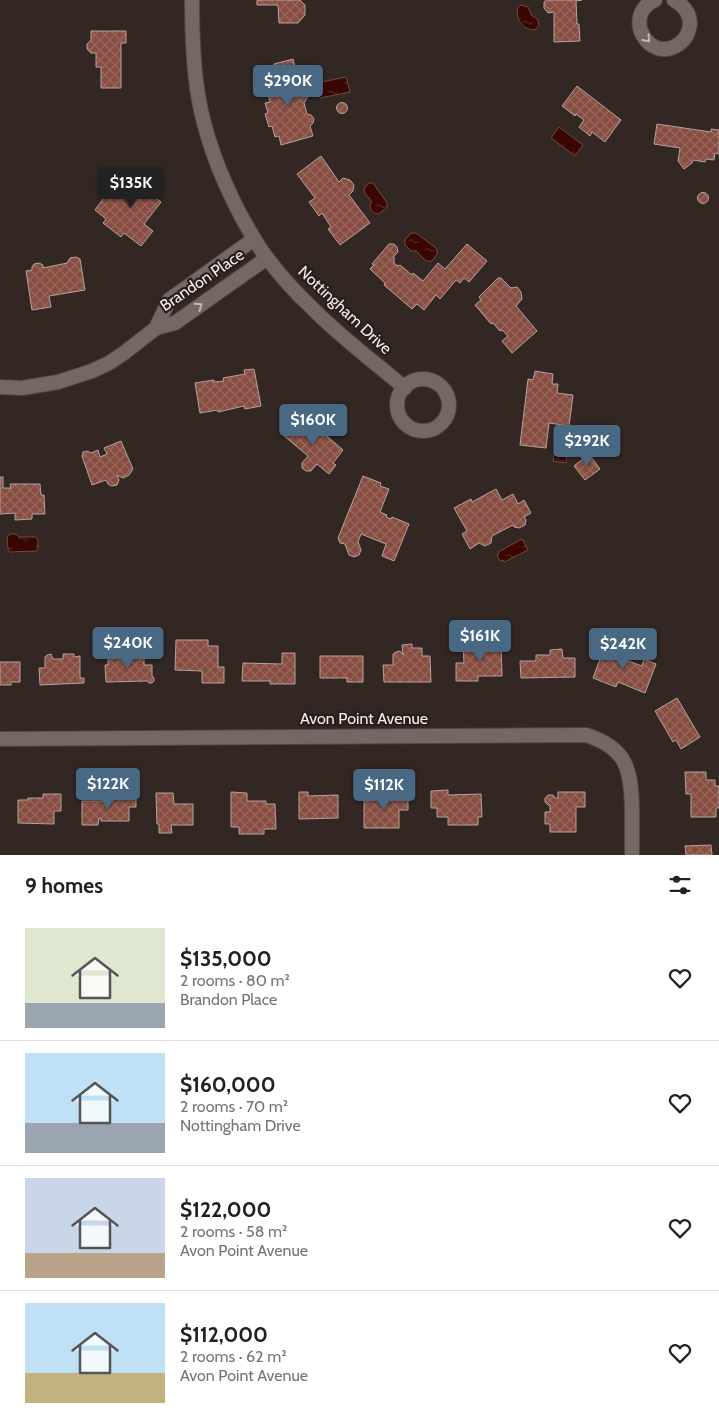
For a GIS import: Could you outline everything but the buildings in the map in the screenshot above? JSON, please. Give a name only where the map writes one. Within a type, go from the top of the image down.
[{"type":"street","name":"Nottingham Drive","points":[[192,0],[194,62],[198,96],[206,130],[230,195],[254,239],[267,258],[310,307],[405,388]]},
{"type":"street","points":[[655,0],[649,3],[643,11],[640,17],[640,28],[643,37],[648,42],[664,49],[680,44],[689,29],[690,23],[687,13],[681,4],[674,0]]},
{"type":"street","name":"Brandon Place","points":[[156,328],[169,300],[254,239]]},
{"type":"street","name":"Brandon Place","points":[[0,387],[22,388],[40,386],[92,371],[124,353],[156,328],[175,323],[267,258]]},
{"type":"street","name":"Avon Point Avenue","points":[[0,739],[586,735],[600,739],[612,747],[622,758],[628,770],[631,784],[632,855]]},
{"type":"water","points":[[521,5],[528,7],[532,16],[538,20],[539,25],[535,30],[526,28],[520,23],[517,11]]},
{"type":"water","points":[[346,77],[350,92],[320,98],[317,83]]},
{"type":"water","points":[[559,127],[583,145],[575,156],[551,138]]},
{"type":"water","points":[[369,183],[373,183],[387,203],[387,208],[378,214],[374,213],[370,208],[372,202],[364,192],[365,187]]},
{"type":"water","points":[[411,233],[416,233],[437,249],[437,254],[432,261],[426,261],[416,251],[411,251],[405,245],[405,240]]},
{"type":"water","points":[[565,432],[572,442],[568,445],[566,463],[553,461],[556,439]]},
{"type":"water","points":[[10,534],[16,534],[19,537],[35,537],[38,539],[38,549],[36,551],[10,552],[7,537]]},
{"type":"water","points":[[522,539],[528,550],[504,562],[503,560],[500,561],[497,555],[499,554],[498,552]]}]
